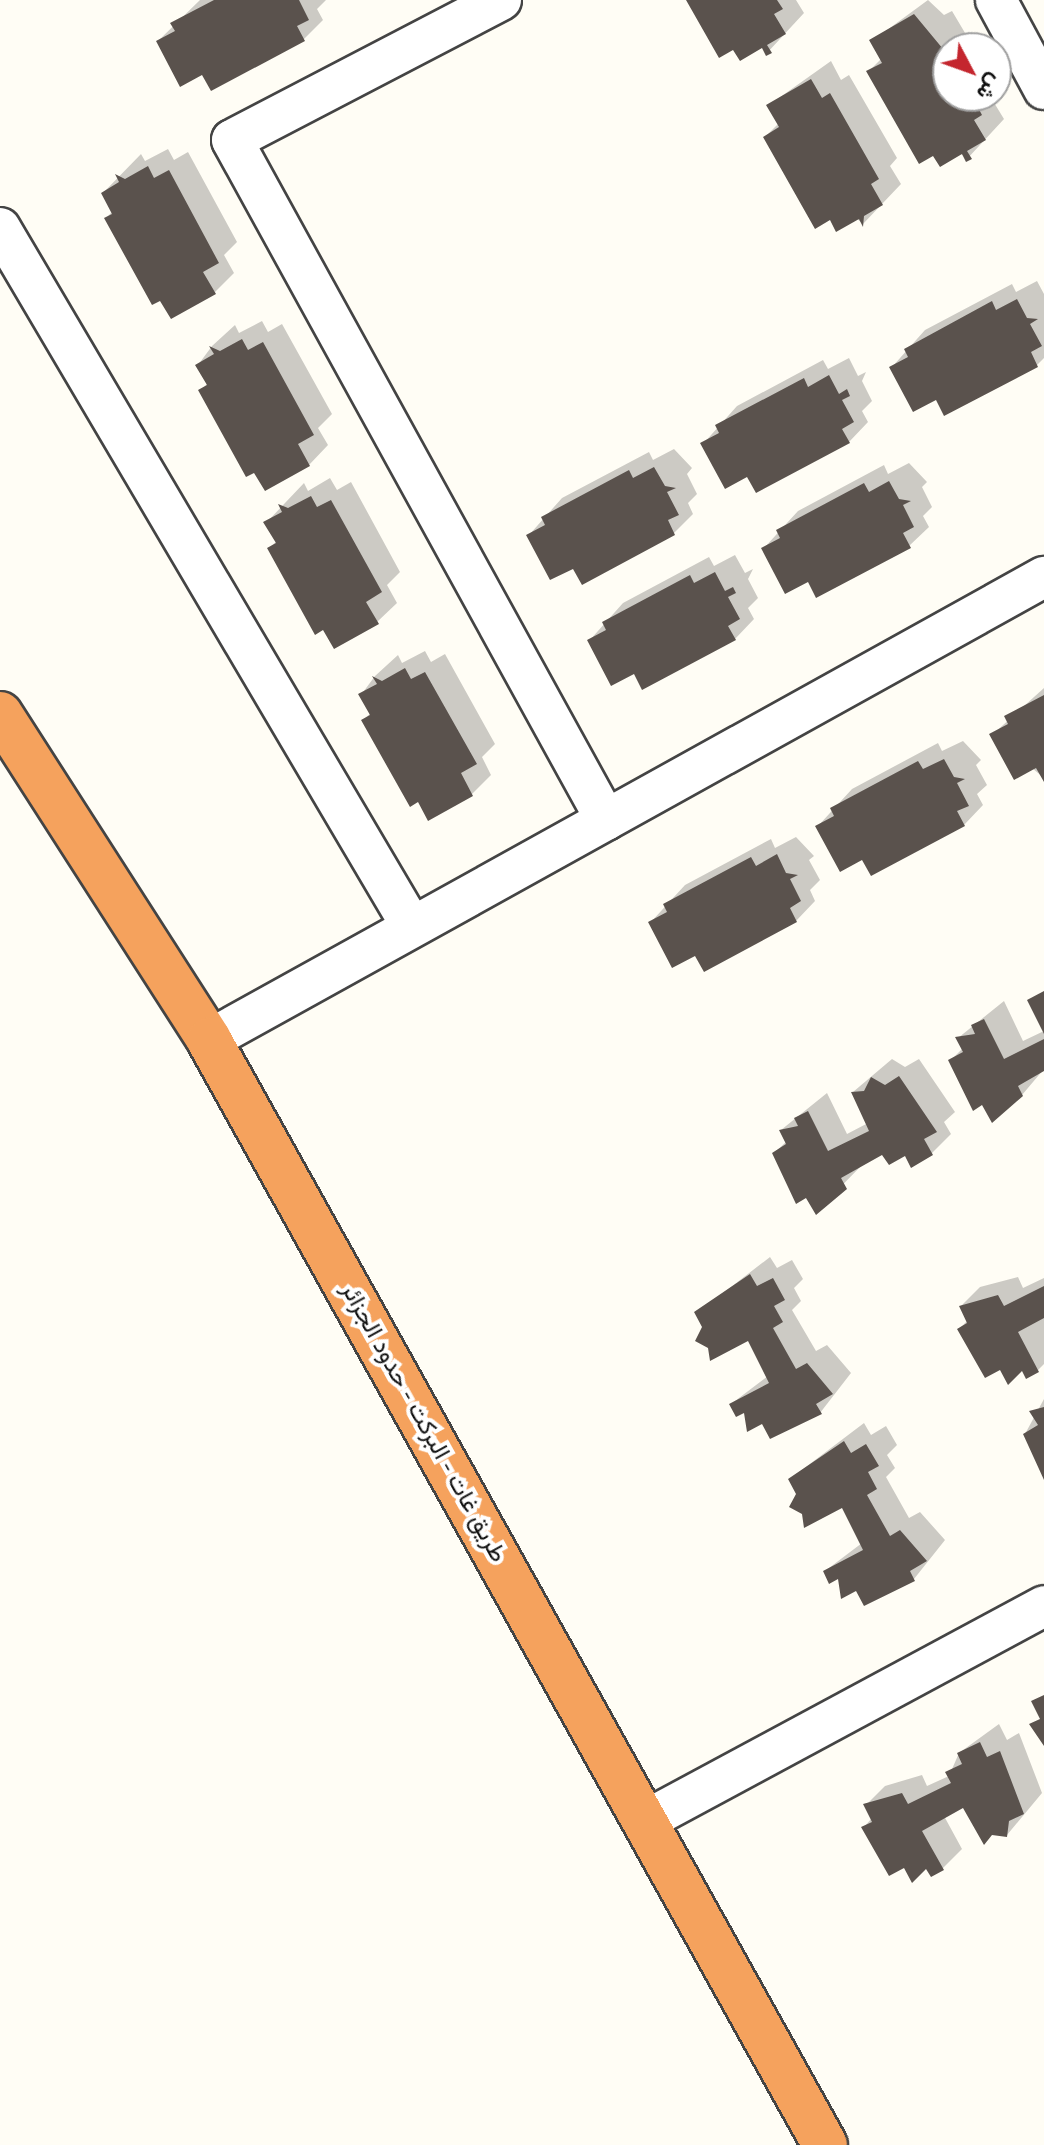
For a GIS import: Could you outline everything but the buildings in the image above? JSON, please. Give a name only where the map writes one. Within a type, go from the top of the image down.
[{"type":"highway","name":"طريق غات - البركت - حدود الجزائر","points":[[0,714],[209,1040],[825,2145]]},
{"type":"street","points":[[501,0],[232,140],[606,820]]},
{"type":"street","points":[[996,0],[1044,89]]},
{"type":"street","points":[[0,228],[412,927]]},
{"type":"street","points":[[209,1040],[1044,577]]},
{"type":"street","points":[[645,1821],[1044,1606]]}]
